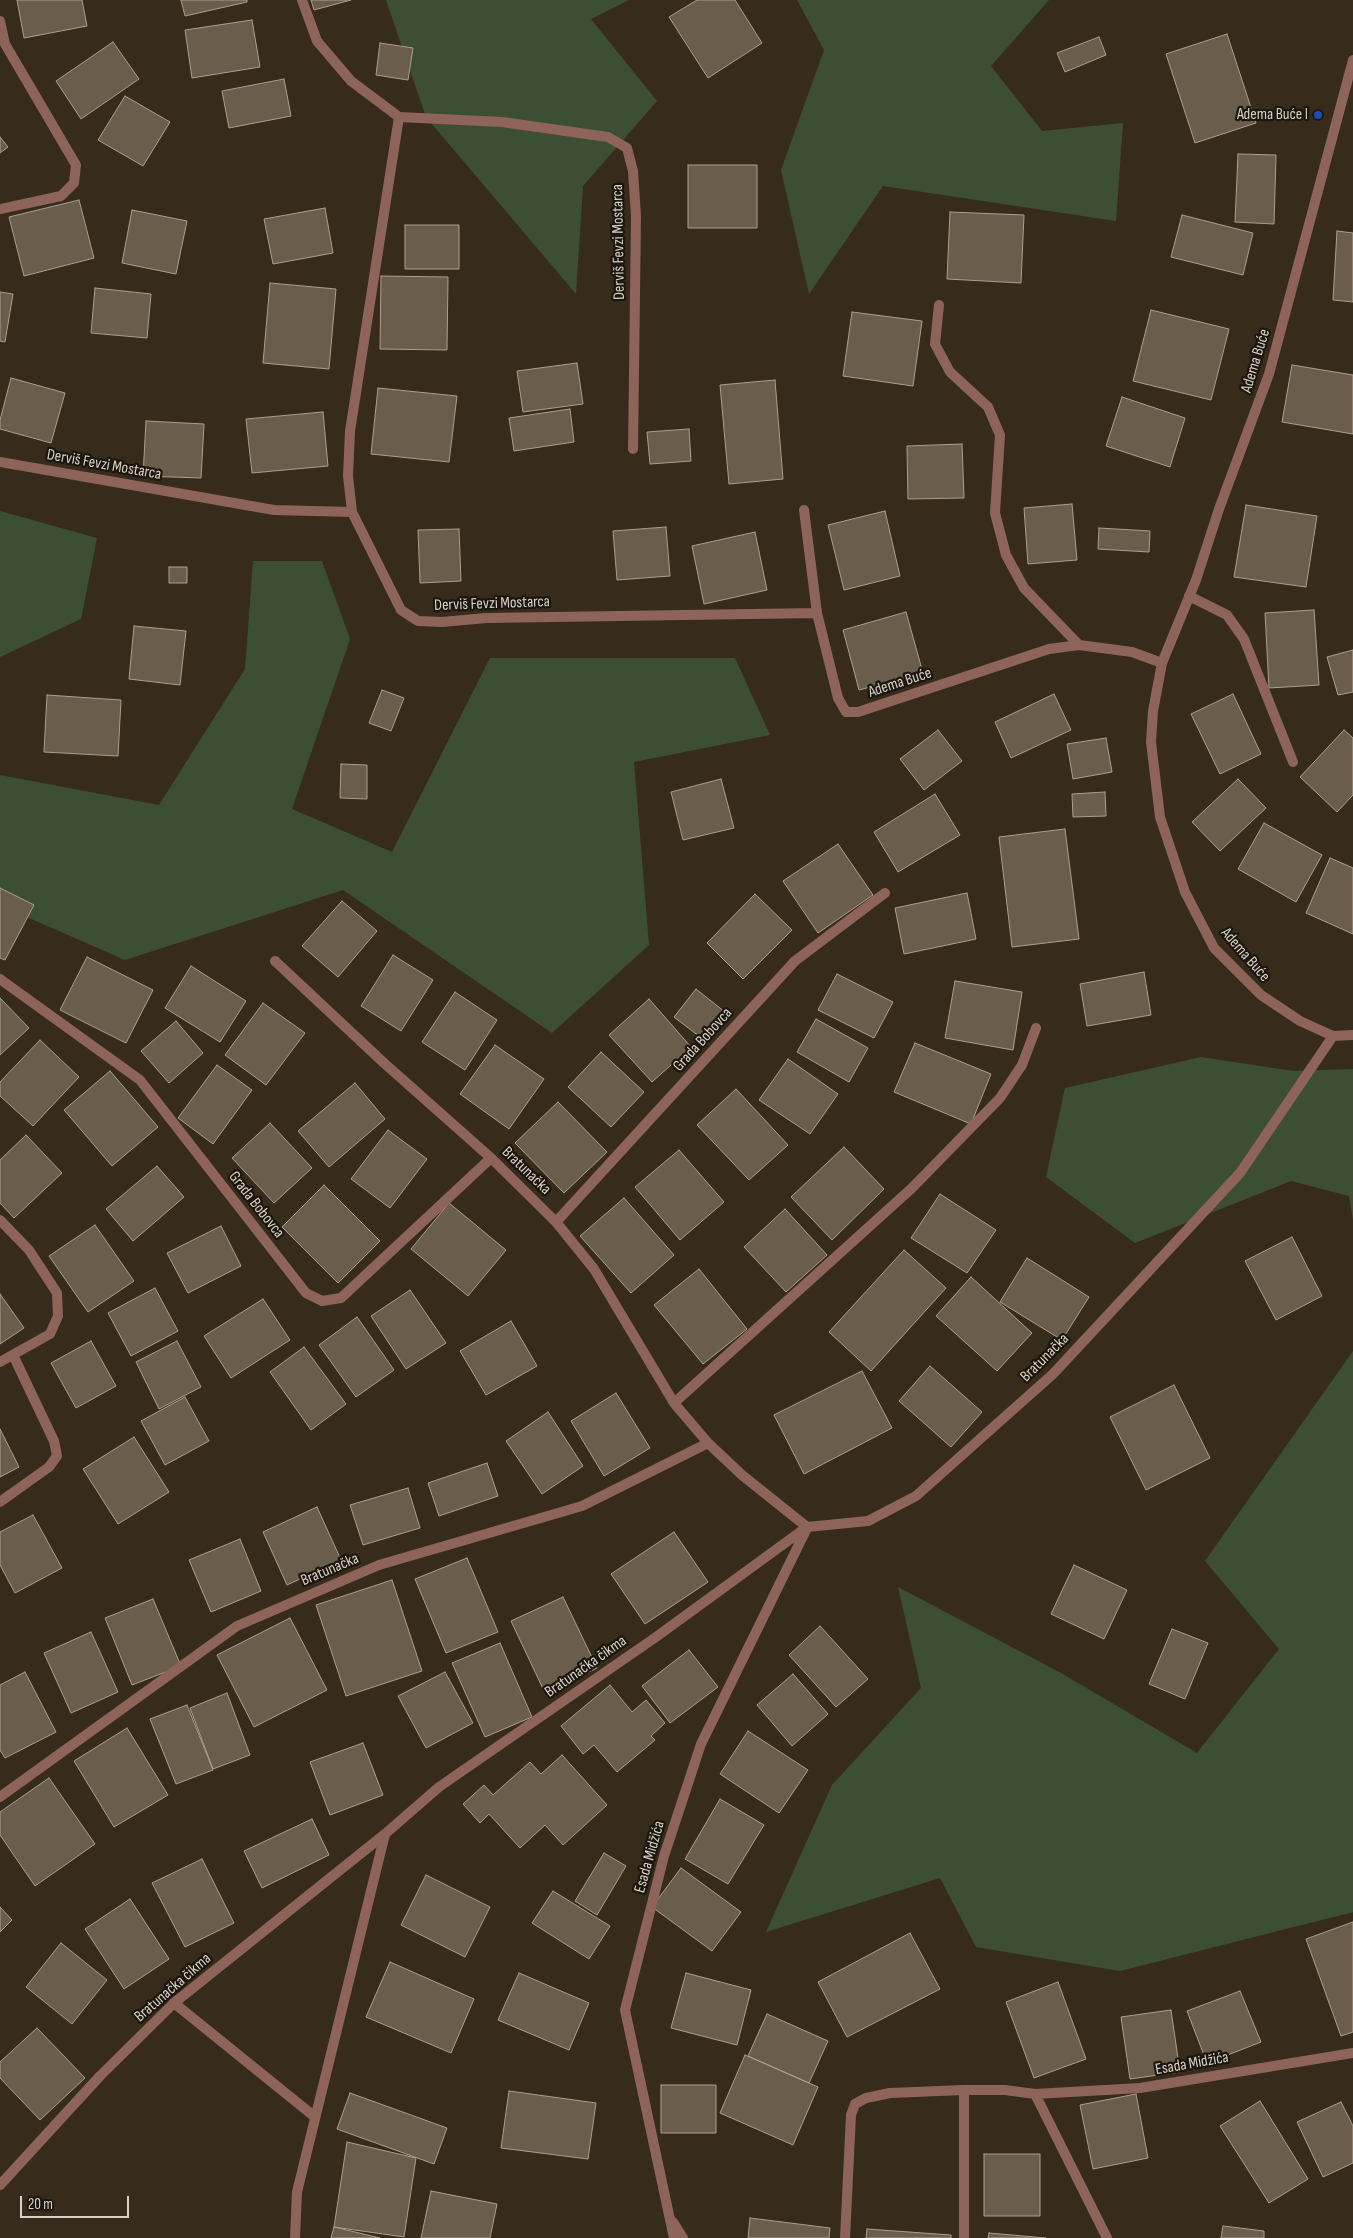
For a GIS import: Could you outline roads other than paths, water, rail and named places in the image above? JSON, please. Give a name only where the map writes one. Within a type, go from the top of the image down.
[{"type":"street","points":[[302,0],[317,42],[351,81],[399,117]]},
{"type":"street","points":[[0,21],[6,44],[76,164],[74,183],[60,196],[0,209]]},
{"type":"street","name":"Adema Buće","points":[[1353,60],[1269,374],[1189,596],[1162,663],[1153,711],[1151,742],[1160,817],[1185,892],[1214,948],[1261,995],[1300,1021],[1333,1036],[1353,1035]]},
{"type":"street","name":"Derviš Fevzi Mostarca","points":[[633,449],[636,216],[633,170],[627,148],[608,137],[502,122],[399,117],[350,431],[348,476],[352,512],[402,610],[418,621],[442,622],[496,618],[817,613]]},
{"type":"street","points":[[939,305],[935,344],[950,372],[988,407],[1000,435],[995,513],[1006,556],[1024,588],[1079,645]]},
{"type":"street","name":"Derviš Fevzi Mostarca","points":[[0,462],[274,510],[352,512]]},
{"type":"street","name":"Adema Buće","points":[[804,510],[817,613],[838,698],[846,712],[858,712],[1049,649],[1079,645],[1132,652],[1162,663]]},
{"type":"street","points":[[1189,596],[1227,615],[1244,639],[1293,762]]},
{"type":"street","name":"Grada Bobovca","points":[[556,1222],[795,961],[885,893]]},
{"type":"street","name":"Bratunačka","points":[[275,962],[384,1064],[491,1158],[556,1222],[594,1269],[674,1402],[708,1443],[742,1475],[807,1527],[868,1521],[916,1496],[1053,1374],[1240,1173],[1333,1036]]},
{"type":"street","name":"Grada Bobovca","points":[[0,979],[140,1080],[306,1293],[322,1300],[341,1298],[491,1158]]},
{"type":"street","points":[[674,1402],[912,1188],[994,1104],[1022,1065],[1036,1028]]},
{"type":"street","points":[[0,1220],[29,1250],[57,1293],[58,1316],[50,1334],[0,1362]]},
{"type":"street","points":[[0,1502],[49,1467],[58,1456],[54,1441],[13,1355]]},
{"type":"street","name":"Bratunačka","points":[[0,1797],[237,1626],[379,1565],[582,1506],[708,1443]]},
{"type":"street","name":"Bratunačka čikma","points":[[0,2185],[100,2076],[174,2003],[385,1834],[439,1787],[656,1637],[807,1527]]},
{"type":"street","name":"Esada Midžića","points":[[674,2238],[624,2010],[664,1856],[701,1744],[807,1527]]},
{"type":"street","points":[[295,2238],[297,2192],[385,1834]]},
{"type":"street","points":[[174,2003],[316,2117]]},
{"type":"street","name":"Esada Midžića","points":[[845,2238],[851,2115],[855,2104],[866,2098],[890,2093],[964,2090],[1005,2090],[1035,2094],[1140,2088],[1353,2052]]},
{"type":"street","points":[[964,2090],[964,2238]]},
{"type":"street","points":[[1035,2094],[1107,2238]]},
{"type":"street","name":"Esada Midžića","points":[[669,2214],[683,2238]]},
{"type":"place","name":"Adema Buće I","points":[[1318,115]]}]
